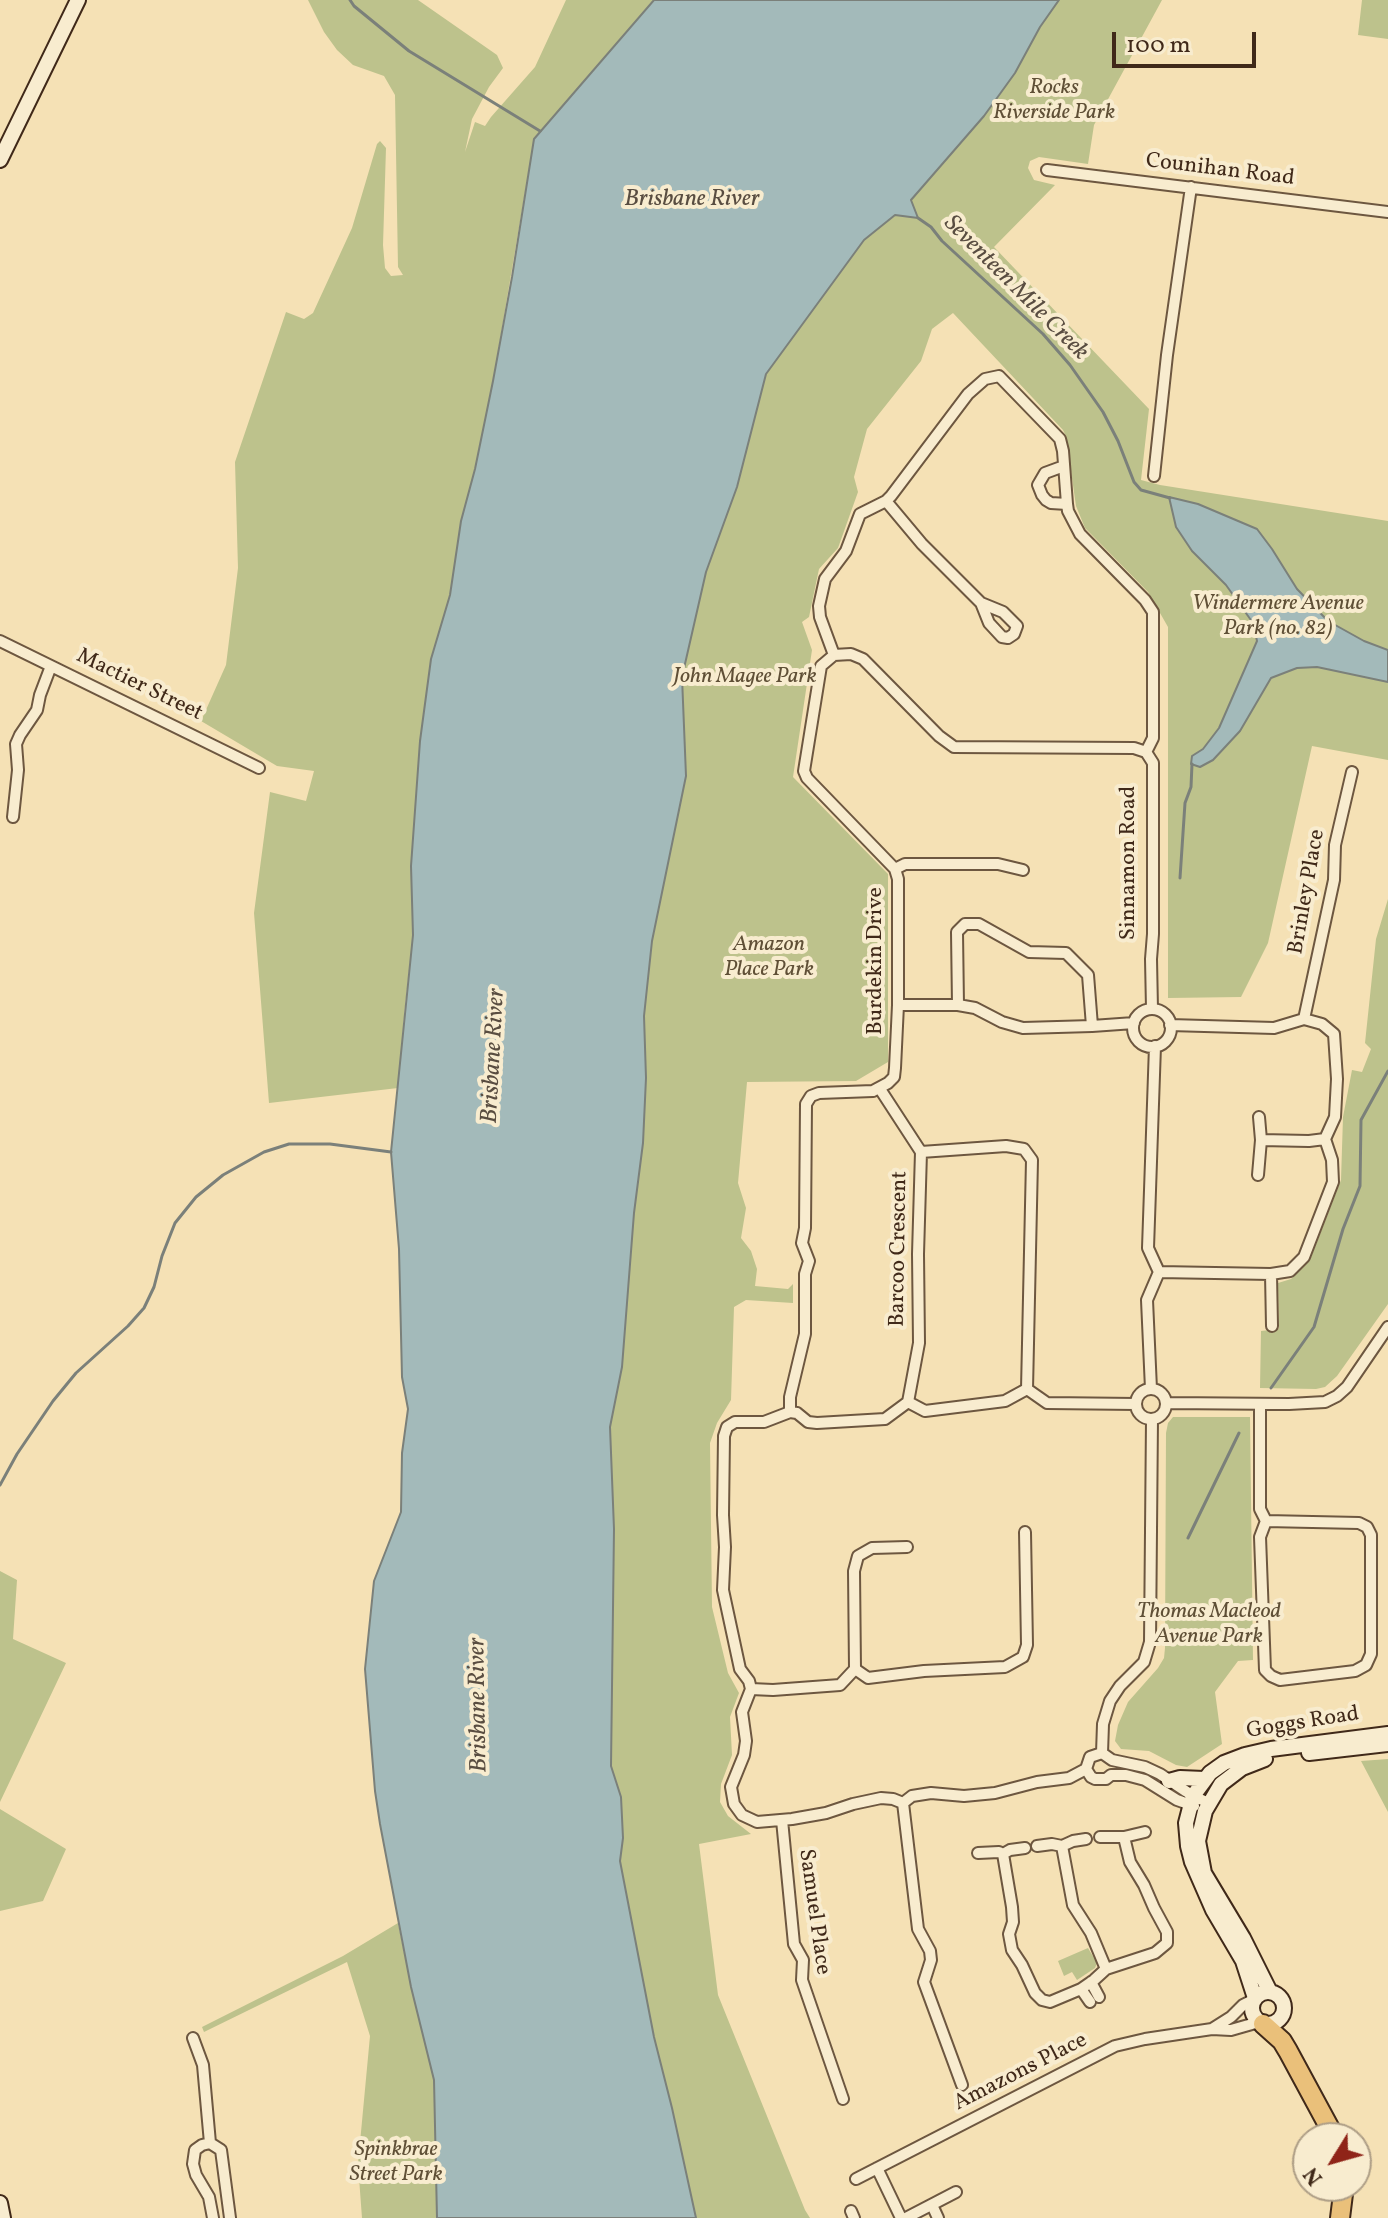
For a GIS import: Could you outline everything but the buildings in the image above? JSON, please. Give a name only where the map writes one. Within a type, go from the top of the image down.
[{"type":"highway","points":[[1261,2023],[1282,2041],[1326,2122]]},
{"type":"main road","points":[[0,160],[78,0]]},
{"type":"main road","name":"Goggs Road","points":[[1191,1800],[1204,1779],[1224,1763],[1258,1751],[1388,1734]]},
{"type":"main road","name":"Goggs Road","points":[[1207,1807],[1221,1784],[1259,1760],[1388,1744]]},
{"type":"main road","points":[[1169,1781],[1204,1779]]},
{"type":"main road","points":[[1191,1800],[1186,1835],[1192,1862],[1213,1910],[1243,1961],[1254,1999],[1252,2010],[1255,2019],[1261,2023],[1277,2022],[1283,2013],[1282,1999],[1270,1992],[1243,1938],[1204,1873],[1198,1841],[1207,1807]]},
{"type":"main road","points":[[1254,1999],[1259,1994],[1270,1992]]},
{"type":"main road","points":[[0,2203],[3,2218]]},
{"type":"street","name":"Counihan Road","points":[[1047,170],[1388,212]]},
{"type":"street","points":[[1154,476],[1167,355],[1191,187]]},
{"type":"street","points":[[1064,466],[1045,473],[1038,485],[1051,503],[1067,504],[1063,451],[1057,434],[1005,380],[999,376],[985,379],[968,394],[886,501],[860,514],[846,551],[825,579],[819,606],[820,617],[834,655],[851,654],[863,659],[939,736],[954,747],[1134,748],[1146,752]]},
{"type":"street","points":[[886,501],[922,544],[981,603]]},
{"type":"street","name":"Sinnamon Road","points":[[1067,504],[1080,534],[1151,608],[1154,624],[1153,738],[1146,752],[1153,763],[1152,1009]]},
{"type":"street","name":"Mactier Street","points":[[0,641],[259,768]]},
{"type":"street","name":"Burdekin Drive","points":[[834,655],[826,659],[818,673],[804,771],[807,778],[895,869],[898,879],[898,1005],[894,1077],[880,1089]]},
{"type":"street","points":[[13,817],[18,770],[16,744],[37,710],[51,666]]},
{"type":"street","name":"Brinley Place","points":[[1304,1019],[1334,880],[1335,845],[1352,772]]},
{"type":"street","points":[[895,869],[905,864],[998,864],[1023,870]]},
{"type":"street","points":[[958,1005],[957,932],[965,924],[979,924],[1029,952],[1066,953],[1088,975],[1092,1026]]},
{"type":"street","points":[[898,1005],[975,1008],[1015,1027],[1134,1023]]},
{"type":"street","points":[[1152,1009],[1164,1014],[1170,1025],[1169,1037],[1160,1045],[1143,1044],[1133,1029],[1134,1023],[1141,1013],[1152,1009]]},
{"type":"street","points":[[1159,1272],[1271,1274],[1290,1271],[1304,1257],[1333,1182],[1332,1160],[1325,1139],[1335,1117],[1337,1079],[1334,1034],[1322,1024],[1304,1019],[1274,1028],[1170,1025]]},
{"type":"street","points":[[1151,1389],[1147,1300],[1159,1272],[1148,1248],[1155,1046]]},
{"type":"street","points":[[790,1412],[790,1397],[805,1334],[805,1274],[809,1261],[802,1243],[805,1229],[806,1104],[811,1096],[819,1093],[880,1089],[921,1152]]},
{"type":"street","points":[[1258,1175],[1259,1117]]},
{"type":"street","points":[[1261,1140],[1325,1139]]},
{"type":"street","name":"Barcoo Crescent","points":[[908,1402],[919,1343],[921,1152],[1006,1146],[1024,1149],[1032,1160],[1027,1389]]},
{"type":"street","points":[[1271,1274],[1272,1326]]},
{"type":"street","points":[[1166,1403],[1316,1404],[1333,1398],[1347,1387],[1388,1327]]},
{"type":"street","points":[[1378,1341],[1388,1348]]},
{"type":"street","points":[[903,1803],[881,1798],[826,1813],[782,1820],[751,1821],[737,1811],[731,1787],[744,1755],[746,1741],[742,1712],[751,1689],[740,1669],[723,1590],[724,1436],[727,1427],[735,1422],[764,1422],[790,1412],[797,1413],[808,1422],[817,1423],[885,1419],[908,1402],[925,1411],[1005,1401],[1027,1389],[1047,1403],[1136,1404]]},
{"type":"street","points":[[1146,1389],[1160,1391],[1166,1403],[1162,1414],[1152,1419],[1141,1414],[1136,1404],[1139,1395],[1146,1389]]},
{"type":"street","points":[[1260,1404],[1260,1509],[1266,1521],[1260,1537],[1265,1670],[1280,1680],[1355,1671],[1366,1665],[1371,1654],[1371,1535],[1367,1527],[1359,1523],[1266,1521]]},
{"type":"street","points":[[1102,1753],[1103,1724],[1110,1701],[1144,1662],[1150,1642],[1152,1419]]},
{"type":"street","points":[[855,1669],[868,1678],[924,1671],[1005,1667],[1023,1657],[1027,1645],[1025,1532]]},
{"type":"street","points":[[751,1689],[840,1685],[855,1669],[854,1571],[858,1556],[872,1548],[907,1547]]},
{"type":"street","points":[[903,1803],[912,1796],[931,1793],[964,1796],[995,1793],[1037,1782],[1069,1778],[1086,1769],[1090,1757],[1102,1753],[1112,1760],[1114,1768],[1106,1779],[1091,1777],[1086,1769]]},
{"type":"street","points":[[1112,1760],[1145,1767],[1169,1781],[1191,1800],[1207,1807]]},
{"type":"street","points":[[1111,1775],[1145,1780],[1177,1800],[1191,1800]]},
{"type":"street","points":[[903,1803],[918,1929],[930,1951],[931,1960],[924,1982],[962,2085]]},
{"type":"street","name":"Samuel Place","points":[[782,1820],[794,1944],[803,1960],[802,1980],[843,2099]]},
{"type":"street","points":[[1100,1837],[1124,1837],[1145,1832]]},
{"type":"street","points":[[1003,1854],[1012,1907],[1010,1943],[1035,1993],[1042,2000],[1050,2002],[1081,1989],[1106,1969],[1155,1953],[1167,1943],[1169,1937],[1130,1862],[1124,1837]]},
{"type":"street","points":[[1037,1846],[1062,1846],[1086,1839]]},
{"type":"street","points":[[1062,1846],[1073,1905],[1091,1933],[1106,1969]]},
{"type":"street","points":[[1003,1854],[1025,1848]]},
{"type":"street","points":[[978,1853],[991,1851],[1003,1854]]},
{"type":"street","points":[[1081,1989],[1095,2000],[1091,1982]]},
{"type":"street","name":"Amazons Place","points":[[1212,2029],[1254,1999]]},
{"type":"street","name":"Amazons Place","points":[[856,2179],[1115,2046],[1261,2023]]},
{"type":"street","points":[[193,2038],[203,2065],[210,2143]]},
{"type":"street","points":[[213,2218],[209,2197],[193,2164],[195,2150],[210,2143],[221,2150],[230,2218]]},
{"type":"street","points":[[877,2168],[904,2218],[956,2192]]},
{"type":"street","points":[[932,2205],[938,2218]]},
{"type":"green space","points":[[308,0],[418,0],[497,55],[503,68],[472,119],[465,152],[475,122],[485,126],[535,67],[566,0],[654,0],[534,139],[493,381],[461,521],[450,595],[431,659],[420,741],[411,866],[413,935],[398,1088],[269,1103],[254,913],[270,792],[306,801],[314,771],[277,766],[201,721],[226,665],[238,568],[235,462],[286,312],[304,319],[313,313],[352,228],[380,141],[386,148],[385,268],[391,276],[403,275],[398,267],[395,95],[384,76],[353,65],[337,50]]},
{"type":"green space","points":[[1059,0],[1162,0],[1094,125],[1088,164],[1039,157],[1030,161],[1028,168],[1034,180],[1055,185],[994,247],[1149,409],[1141,480],[1388,521],[1388,760],[1312,746],[1268,943],[1241,997],[1168,998],[1168,627],[1148,592],[1085,528],[1076,506],[1063,430],[953,313],[932,329],[921,361],[867,429],[854,477],[858,492],[838,548],[819,569],[809,617],[802,622],[812,650],[793,777],[888,874],[888,1062],[856,1081],[747,1082],[738,1183],[746,1208],[741,1238],[751,1251],[757,1269],[755,1286],[788,1289],[793,1284],[793,1303],[746,1300],[734,1307],[731,1400],[717,1423],[710,1443],[712,1607],[728,1673],[739,1693],[730,1717],[732,1755],[721,1784],[720,1802],[728,1816],[751,1834],[699,1844],[718,1995],[810,2218],[696,2218],[654,2037],[620,1861],[623,1838],[611,1766],[614,1529],[610,1427],[622,1367],[634,1213],[643,1143],[646,1078],[644,1016],[652,941],[686,776],[682,677],[706,572],[737,487],[766,374],[864,240],[911,200],[984,116],[1015,73]]},
{"type":"green space","points":[[1362,0],[1388,0],[1388,39],[1358,35]]},
{"type":"green space","points":[[1388,899],[1388,1304],[1337,1376],[1325,1387],[1260,1388],[1261,1331],[1279,1329],[1278,1283],[1291,1279],[1310,1260],[1341,1180],[1343,1117],[1352,1070],[1362,1072],[1371,1049],[1365,1043],[1376,939]]},
{"type":"green space","name":"Thomas Macleod Avenue Park","points":[[1173,1417],[1250,1417],[1253,1660],[1238,1661],[1215,1692],[1222,1744],[1187,1767],[1176,1765],[1149,1751],[1121,1749],[1115,1741],[1128,1702],[1164,1658],[1166,1433]]},
{"type":"green space","points":[[0,1571],[17,1580],[13,1639],[66,1663],[0,1802]]},
{"type":"green space","points":[[1388,1759],[1388,1812],[1361,1761]]},
{"type":"green space","points":[[0,1809],[66,1849],[43,1901],[0,1911]]},
{"type":"green space","name":"Spinkbrae Street Park","points":[[398,1923],[434,2080],[437,2218],[362,2218],[358,2164],[370,2036],[347,1962],[204,2032],[202,2027],[343,1956]]},
{"type":"green space","points":[[1088,1948],[1097,1963],[1095,1968],[1077,1980],[1072,1972],[1064,1976],[1058,1961]]},
{"type":"water","name":"Brisbane River","points":[[654,0],[1059,0],[1015,73],[984,116],[911,200],[918,218],[895,215],[864,240],[766,374],[737,487],[706,572],[682,677],[686,776],[652,941],[644,1016],[646,1078],[643,1143],[634,1213],[622,1367],[610,1427],[614,1529],[611,1766],[621,1797],[623,1838],[620,1861],[654,2037],[696,2218],[437,2218],[434,2080],[411,1987],[380,1824],[365,1669],[374,1581],[401,1512],[402,1453],[408,1409],[402,1377],[399,1249],[391,1152],[413,935],[411,866],[420,741],[431,659],[450,595],[461,521],[493,381],[534,139]]},
{"type":"water","points":[[1169,497],[1198,504],[1257,529],[1297,589],[1328,621],[1388,650],[1388,682],[1317,667],[1297,668],[1271,678],[1240,731],[1213,760],[1200,767],[1191,764],[1192,756],[1203,749],[1219,728],[1257,641],[1253,623],[1226,585],[1192,551],[1176,527]]},
{"type":"waterway","points":[[350,0],[409,51],[540,131]]},
{"type":"waterway","name":"Seventeen Mile Creek","points":[[918,218],[1043,334],[1070,365],[1103,412],[1134,482],[1141,490],[1170,498]]},
{"type":"waterway","points":[[1180,878],[1185,803],[1191,787],[1192,764]]},
{"type":"waterway","name":"Seventeen Mile Creek","points":[[1271,1388],[1314,1327],[1343,1229],[1360,1186],[1361,1120],[1388,1071]]},
{"type":"waterway","points":[[0,1485],[53,1401],[76,1373],[144,1308],[175,1223],[196,1197],[223,1175],[264,1152],[289,1144],[330,1144],[391,1152]]},
{"type":"waterway","name":"Seventeen Mile Creek","points":[[1188,1538],[1239,1433]]},
{"type":"park label","name":"Rocks Riverside Park","points":[[1054,102]]},
{"type":"park label","name":"Windermere Avenue Park (no. 82)","points":[[1278,618]]},
{"type":"park label","name":"John Magee Park","points":[[745,678]]},
{"type":"park label","name":"Amazon Place Park","points":[[769,958]]}]
